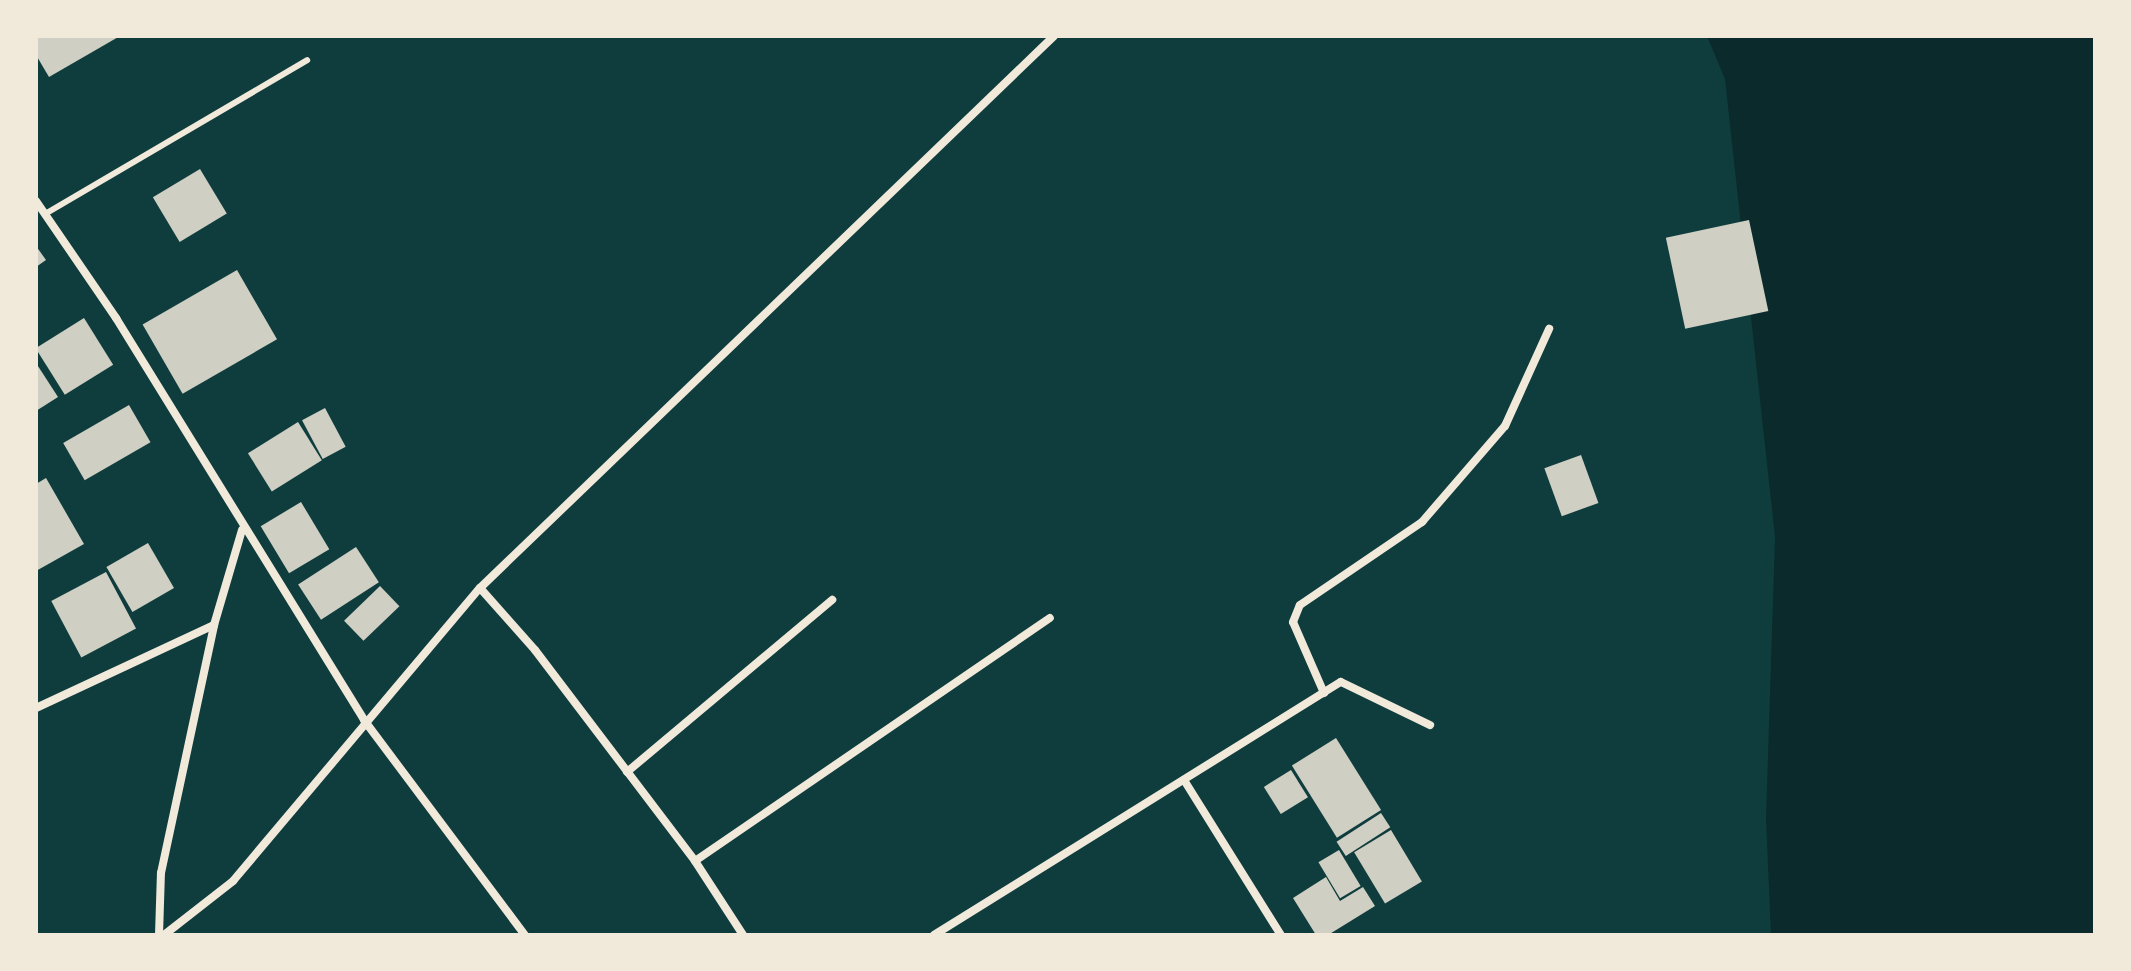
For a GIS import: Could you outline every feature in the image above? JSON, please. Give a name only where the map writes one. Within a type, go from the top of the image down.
[{"type":"street","points":[[162,935],[233,881],[364,720],[480,588],[1054,36]]},
{"type":"street","points":[[36,201],[116,318],[242,530],[364,720],[525,935]]},
{"type":"street","points":[[1324,693],[1293,622],[1300,605],[1422,522],[1505,426],[1549,329]]},
{"type":"street","points":[[162,935],[161,873],[214,625],[242,530]]},
{"type":"street","points":[[480,588],[695,861],[743,935]]},
{"type":"street","points":[[627,772],[832,600]]},
{"type":"street","points":[[695,861],[1050,618]]},
{"type":"street","points":[[36,708],[214,625]]},
{"type":"street","points":[[934,935],[1341,682],[1430,725]]},
{"type":"street","points":[[1184,780],[1281,935]]},
{"type":"lane","points":[[45,214],[307,60]]},
{"type":"water","points":[[1707,36],[2095,36],[2095,935],[1771,935],[1766,819],[1775,537],[1725,79]]},
{"type":"building","points":[[36,36],[120,36],[49,77],[36,55]]},
{"type":"building","points":[[200,169],[227,214],[180,242],[153,197]]},
{"type":"building","points":[[1749,220],[1768,311],[1685,329],[1666,238]]},
{"type":"building","points":[[36,246],[46,260],[36,267]]},
{"type":"building","points":[[237,270],[277,339],[183,394],[143,324]]},
{"type":"building","points":[[84,318],[113,365],[65,395],[36,348]]},
{"type":"building","points":[[36,363],[58,397],[36,411]]},
{"type":"building","points":[[129,405],[150,442],[85,480],[63,443]]},
{"type":"building","points":[[325,408],[346,447],[323,459],[302,420]]},
{"type":"building","points":[[298,422],[322,460],[272,491],[248,453]]},
{"type":"building","points":[[1581,455],[1598,503],[1562,516],[1544,468]]},
{"type":"building","points":[[46,478],[84,544],[36,571],[36,484]]},
{"type":"building","points":[[301,502],[329,549],[289,573],[261,526]]},
{"type":"building","points":[[148,543],[174,588],[132,612],[106,567]]},
{"type":"building","points":[[356,547],[379,582],[321,620],[298,585]]},
{"type":"building","points":[[106,572],[136,629],[81,658],[51,601]]},
{"type":"building","points":[[380,586],[399,606],[363,641],[344,621]]},
{"type":"building","points":[[1336,738],[1381,810],[1337,838],[1292,766]]},
{"type":"building","points":[[1291,770],[1308,797],[1281,814],[1264,787]]},
{"type":"building","points":[[1381,813],[1390,827],[1346,856],[1337,842]]},
{"type":"building","points":[[1391,830],[1422,881],[1385,904],[1354,852]]},
{"type":"building","points":[[1339,850],[1361,886],[1340,898],[1318,862]]},
{"type":"building","points":[[1326,877],[1340,901],[1363,887],[1375,906],[1328,935],[1316,935],[1293,898]]}]
